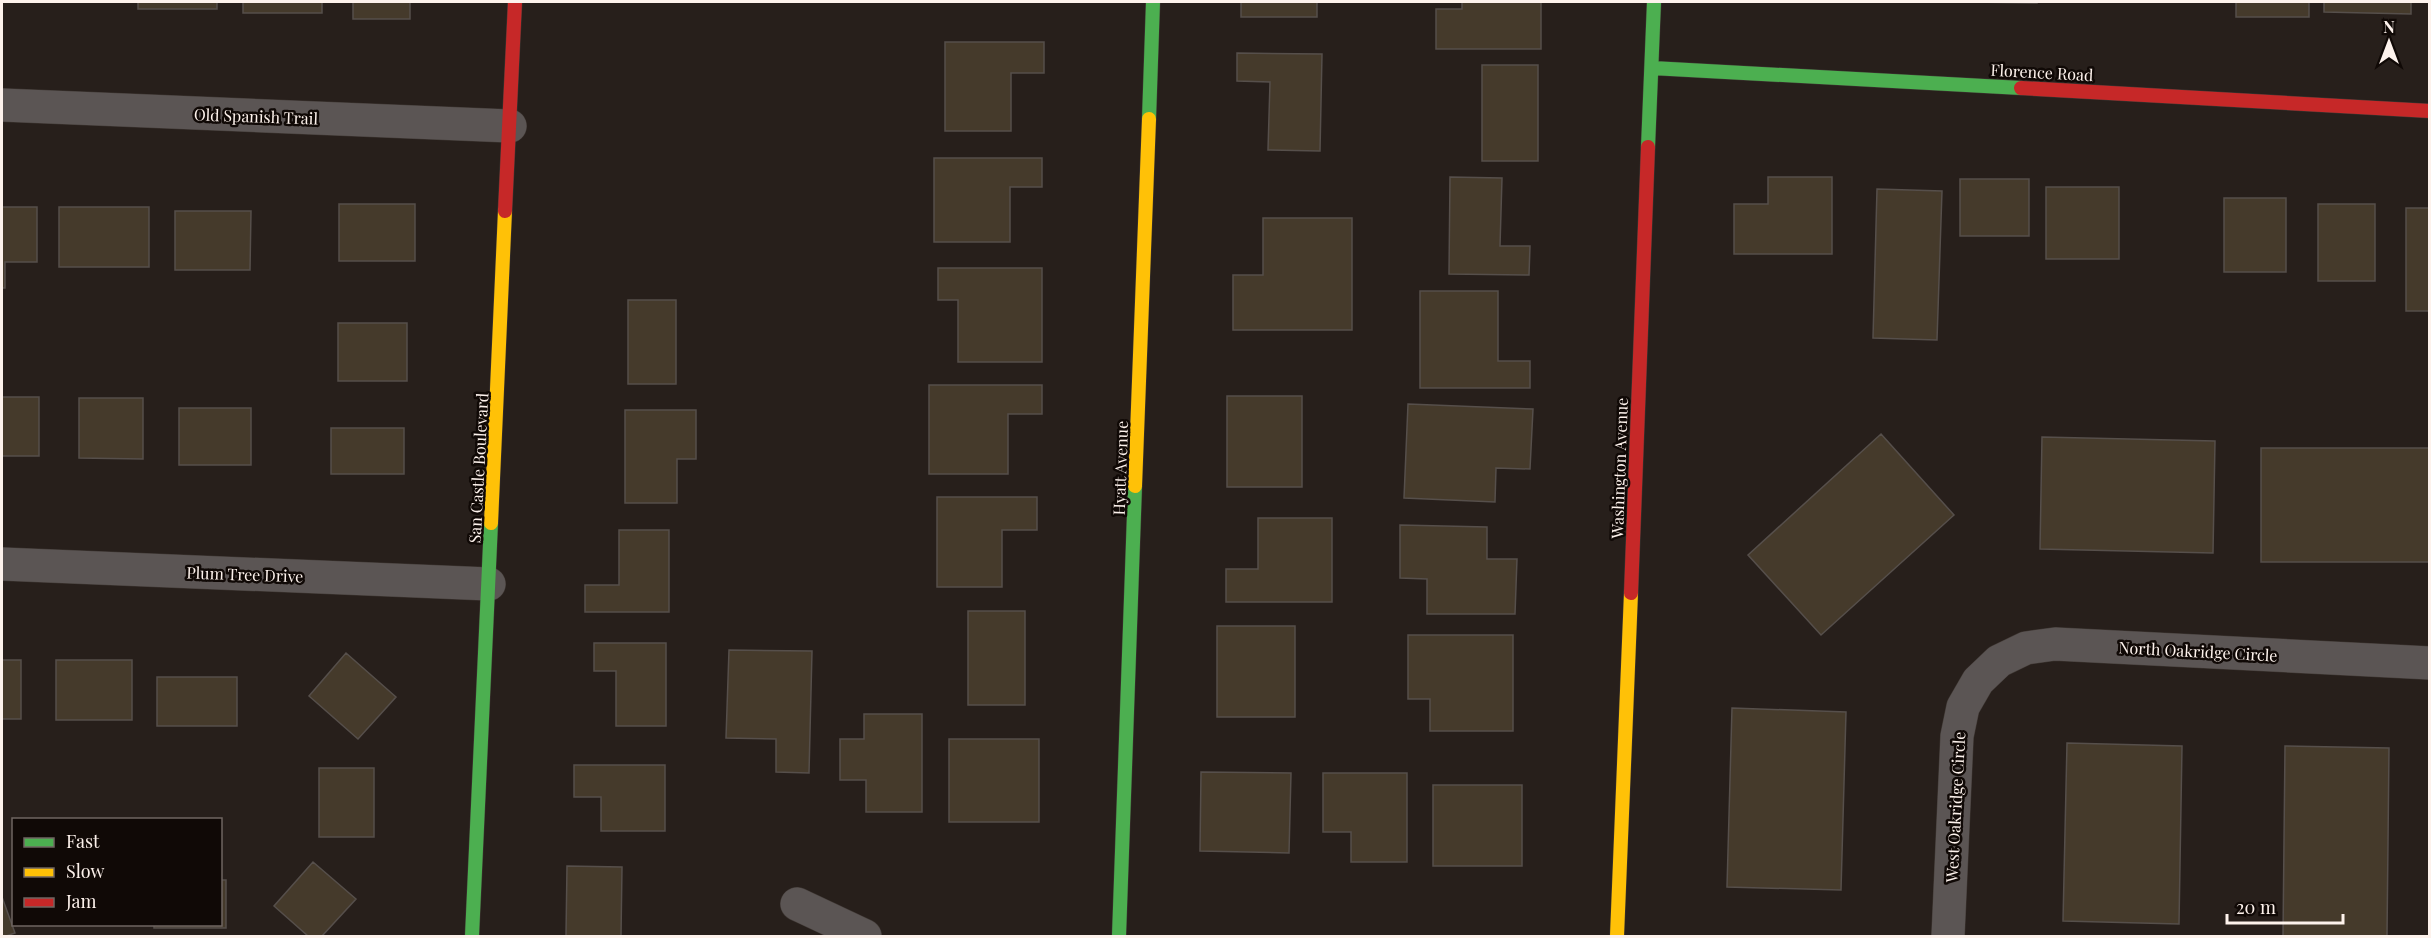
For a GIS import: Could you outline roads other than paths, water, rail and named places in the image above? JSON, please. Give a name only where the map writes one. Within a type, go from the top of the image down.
[{"type":"street","name":"San Castle Boulevard","points":[[472,936],[515,2]]},
{"type":"street","name":"Hyatt Avenue","points":[[1119,936],[1153,2]]},
{"type":"street","name":"Washington Avenue","points":[[1617,936],[1654,2]]},
{"type":"street","name":"Florence Road","points":[[1652,68],[2430,111]]},
{"type":"street","name":"Old Spanish Trail","points":[[2,105],[510,126]]},
{"type":"street","name":"Plum Tree Drive","points":[[2,564],[489,584]]},
{"type":"street","name":"North Oakridge Circle","points":[[1978,681],[1999,661],[2017,652],[2026,648],[2055,644],[2430,663]]},
{"type":"street","name":"West Oakridge Circle","points":[[1948,936],[1957,736],[1963,706],[1978,681]]},
{"type":"street","points":[[797,904],[865,936]]}]
